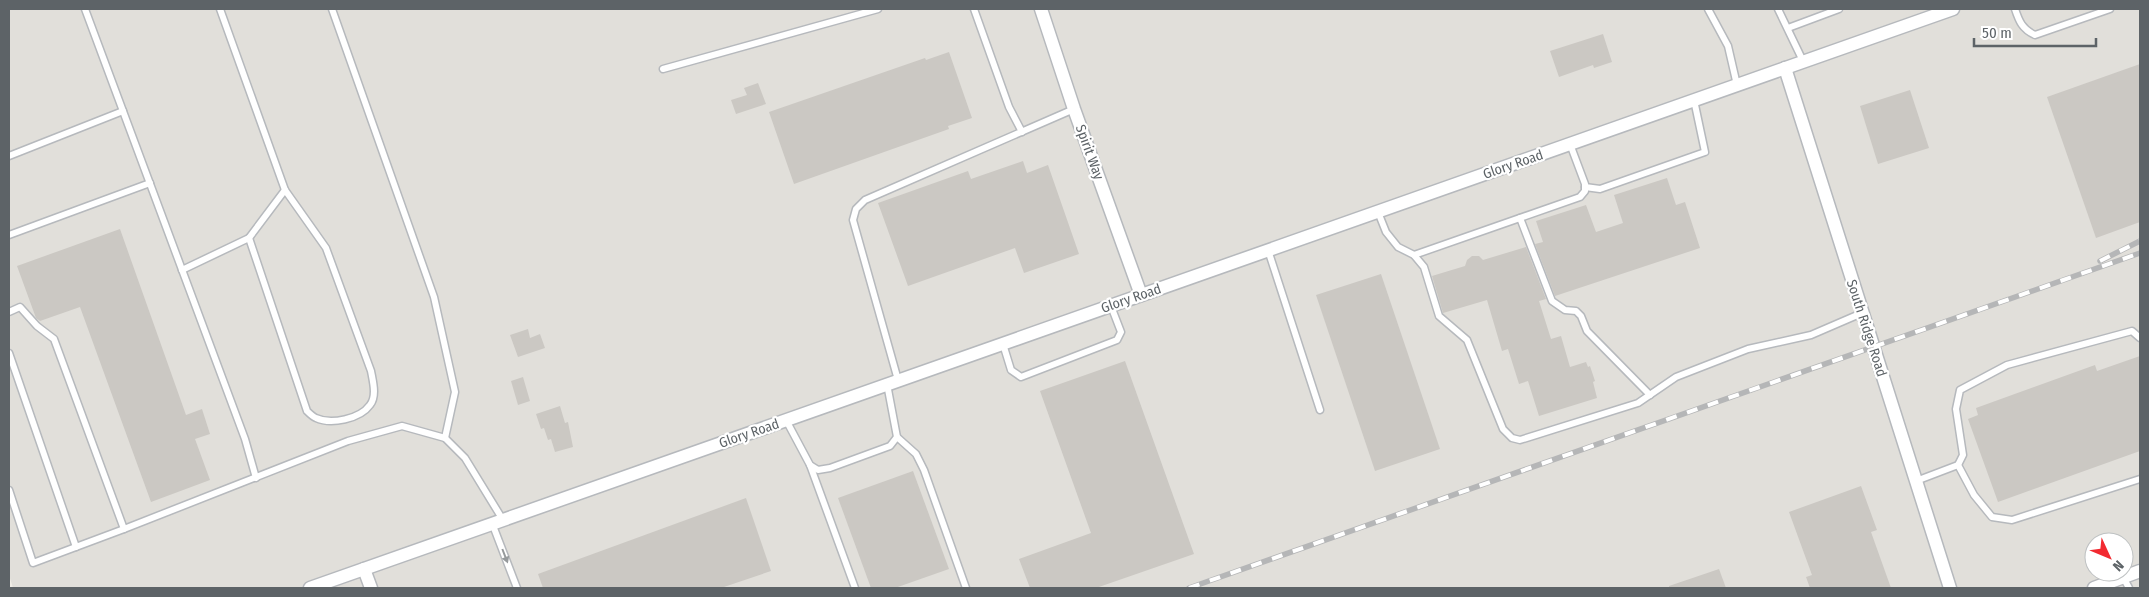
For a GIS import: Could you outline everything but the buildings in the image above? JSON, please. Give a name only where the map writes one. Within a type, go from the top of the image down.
[{"type":"street","name":"Spirit Way","points":[[1042,9],[1074,109],[1141,295]]},
{"type":"street","name":"Glory Road","points":[[310,588],[1803,62],[1945,10]]},
{"type":"street","name":"South Ridge Road","points":[[1785,68],[1950,588]]},
{"type":"street","points":[[364,569],[371,588]]},
{"type":"street","points":[[2094,588],[2126,583],[2140,571]]},
{"type":"lane","points":[[85,9],[245,440],[256,478]]},
{"type":"lane","points":[[220,9],[285,190],[326,248],[371,371],[375,390],[370,405],[361,413],[339,421],[316,419],[306,411],[249,238]]},
{"type":"lane","points":[[332,9],[434,297],[455,392],[445,438]]},
{"type":"lane","points":[[663,69],[878,9]]},
{"type":"lane","points":[[974,9],[1009,107],[1022,132]]},
{"type":"lane","points":[[1708,9],[1728,46],[1737,85]]},
{"type":"lane","points":[[1778,9],[1803,62]]},
{"type":"lane","points":[[1788,28],[1839,9]]},
{"type":"lane","points":[[2015,9],[2020,24],[2026,31],[2035,35],[2110,9]]},
{"type":"lane","points":[[1585,187],[1600,189],[1705,152],[1694,100]]},
{"type":"lane","points":[[810,465],[818,470],[830,468],[890,446],[897,437],[893,382],[853,220],[854,214],[865,200],[1074,109]]},
{"type":"lane","points":[[9,156],[123,111]]},
{"type":"lane","points":[[1414,255],[1580,197],[1585,191],[1585,187],[1570,144]]},
{"type":"lane","points":[[9,235],[150,183]]},
{"type":"lane","points":[[182,270],[249,238],[285,190]]},
{"type":"lane","points":[[1378,212],[1386,232],[1398,247],[1414,255],[1424,268],[1439,316],[1467,340],[1503,429],[1512,438],[1520,440],[1638,403],[1676,376],[1748,349],[1811,335],[1862,313]]},
{"type":"lane","points":[[1520,218],[1552,301],[1565,310],[1576,311],[1581,316],[1587,331],[1650,395]]},
{"type":"lane","points":[[1268,250],[1320,410]]},
{"type":"lane","points":[[1003,344],[1011,370],[1021,377],[1117,340],[1121,332],[1111,306]]},
{"type":"lane","points":[[9,312],[20,307],[37,326],[54,339],[124,530]]},
{"type":"lane","points":[[1916,481],[1958,465],[1962,455],[1956,409],[1960,390],[2007,365],[2132,331],[2140,338]]},
{"type":"lane","points":[[9,353],[76,548]]},
{"type":"lane","points":[[786,420],[810,465],[855,588]]},
{"type":"lane","points":[[9,490],[33,563],[124,530],[348,441],[402,426],[445,438],[465,458],[498,522],[517,588]]},
{"type":"lane","points":[[897,437],[916,454],[924,470],[966,588]]},
{"type":"lane","points":[[1958,465],[1974,495],[1992,517],[2012,520],[2140,479]]},
{"type":"shaded area","points":[[9,9],[2140,9],[2140,588],[13,588],[9,575]]},
{"type":"railway","points":[[2100,261],[2140,241]]},
{"type":"railway","points":[[1189,588],[2140,253]]}]
